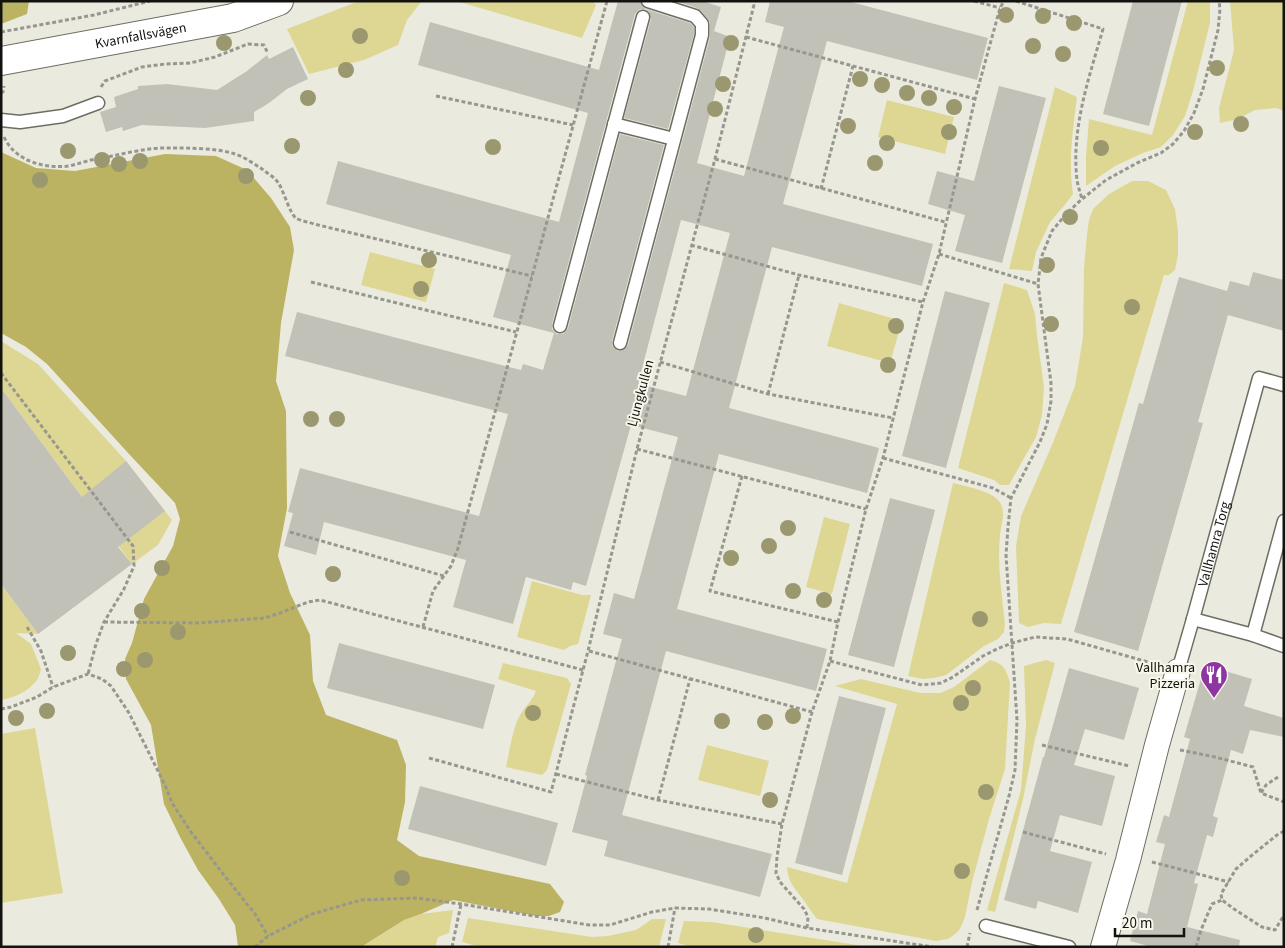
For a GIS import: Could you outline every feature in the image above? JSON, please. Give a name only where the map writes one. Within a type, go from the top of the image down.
[{"type":"street","name":"Kvarnfallsvägen","points":[[3,74],[233,18],[279,1]]},
{"type":"street","points":[[1103,947],[1178,671]]},
{"type":"lane","points":[[620,344],[702,35],[702,24],[695,16],[648,1]]},
{"type":"lane","points":[[560,326],[643,17]]},
{"type":"lane","points":[[1,120],[20,122],[63,116],[98,103]]},
{"type":"lane","points":[[614,124],[674,139]]},
{"type":"lane","name":"Vallhamra Torg","points":[[1178,671],[1259,378],[1284,385]]},
{"type":"lane","points":[[1253,635],[1284,520]]},
{"type":"lane","points":[[1193,619],[1253,635],[1284,646]]},
{"type":"lane","points":[[986,926],[1069,947]]},
{"type":"path","points":[[1,32],[94,15],[150,1]]},
{"type":"path","points":[[423,627],[433,591],[451,566],[458,548],[607,1]]},
{"type":"path","name":"Ljungkullen","points":[[429,758],[551,792],[588,651],[637,449],[715,159],[755,1]]},
{"type":"path","points":[[974,1],[1000,8]]},
{"type":"path","points":[[807,928],[808,917],[780,882],[776,873],[782,824],[812,712],[830,661],[866,508],[883,458],[923,302],[938,254],[975,99],[1000,8],[1004,1]]},
{"type":"path","points":[[1016,1],[1103,30],[1082,100],[1076,144],[1077,180],[1082,199]]},
{"type":"path","points":[[975,917],[1015,770],[1017,720],[1006,555],[1011,498],[1040,442],[1047,424],[1051,401],[1051,383],[1038,284],[1041,258],[1052,232],[1066,214],[1082,199],[1106,180],[1137,163],[1161,153],[1173,144],[1184,131],[1194,113],[1203,89],[1218,30],[1219,1]]},
{"type":"path","points":[[746,37],[975,99]]},
{"type":"path","points":[[98,103],[99,91],[105,81],[142,67],[190,63],[214,58],[248,44],[264,44],[268,54]]},
{"type":"path","points":[[822,189],[853,66]]},
{"type":"path","points":[[1,93],[3,92],[3,74]]},
{"type":"path","points":[[436,96],[573,125]]},
{"type":"path","points":[[1,132],[8,146],[20,157],[32,163],[46,166],[68,166],[149,149],[220,150],[236,154],[274,177],[280,185],[290,211],[295,218],[532,276]]},
{"type":"path","points":[[715,159],[945,222]]},
{"type":"path","points":[[691,245],[799,275],[923,302]]},
{"type":"path","points":[[938,254],[1038,284]]},
{"type":"path","points":[[768,394],[799,275]]},
{"type":"path","points":[[311,282],[516,332]]},
{"type":"path","points":[[660,362],[768,394],[893,418]]},
{"type":"path","points":[[1,373],[133,546],[134,566],[124,589],[104,622],[88,674]]},
{"type":"path","points":[[637,449],[866,508]]},
{"type":"path","points":[[883,458],[993,488],[1011,498]]},
{"type":"path","points":[[742,476],[710,591],[838,622]]},
{"type":"path","points":[[290,532],[444,576]]},
{"type":"path","points":[[104,622],[198,623],[264,618],[308,602],[320,600],[583,670]]},
{"type":"path","points":[[27,627],[41,651],[53,687]]},
{"type":"path","points":[[830,661],[922,685],[932,685],[953,677],[983,656],[1012,643],[1035,637],[1067,639],[1178,671]]},
{"type":"path","points":[[588,651],[812,712]]},
{"type":"path","points":[[1,709],[38,697],[53,687],[88,674],[102,679],[110,686],[129,713],[166,785],[172,803],[191,832],[255,914],[268,936]]},
{"type":"path","points":[[658,800],[690,679]]},
{"type":"path","points":[[1042,745],[1152,772]]},
{"type":"path","points":[[1190,752],[1253,767],[1262,792],[1284,802]]},
{"type":"path","points":[[556,774],[658,800],[782,824]]},
{"type":"path","points":[[1262,792],[1266,786],[1278,778]]},
{"type":"path","points":[[1284,831],[1257,850],[1236,869],[1221,894],[1222,900],[1262,927],[1274,930],[1284,915]]},
{"type":"path","points":[[1023,832],[1128,860]]},
{"type":"path","points":[[1158,863],[1229,882]]},
{"type":"path","points":[[255,947],[268,936],[312,914],[361,900],[417,898],[588,925],[610,925],[652,912],[675,908],[709,909],[765,918],[807,928],[933,947]]},
{"type":"path","points":[[1196,947],[1212,904],[1222,900]]},
{"type":"path","points":[[452,947],[461,904]]},
{"type":"path","points":[[668,947],[675,908]]},
{"type":"path","points":[[968,946],[972,926]]},
{"type":"shaded area","points":[[1,1],[29,1],[27,14],[1,24]]},
{"type":"shaded area","points":[[359,1],[422,1],[407,20],[398,45],[364,60],[309,74],[287,29]]},
{"type":"shaded area","points":[[456,1],[592,1],[596,5],[582,38]]},
{"type":"shaded area","points":[[1188,1],[1210,1],[1210,23],[1185,116],[1173,135],[1161,147],[1115,166],[1086,186],[1089,119],[1152,135]]},
{"type":"shaded area","points":[[1230,1],[1284,1],[1284,111],[1276,108],[1255,110],[1238,119],[1220,123],[1219,108],[1234,50]]},
{"type":"shaded area","points":[[1055,87],[1077,97],[1071,157],[1073,194],[1050,222],[1036,252],[1032,271],[1009,269]]},
{"type":"shaded area","points":[[887,100],[954,117],[945,154],[878,137]]},
{"type":"shaded area","points":[[1,152],[36,168],[75,171],[165,154],[216,156],[247,170],[271,198],[290,227],[294,250],[281,323],[276,381],[286,411],[287,508],[278,556],[290,593],[310,635],[313,681],[326,715],[397,740],[406,765],[405,802],[397,840],[419,856],[550,884],[564,902],[560,912],[549,916],[536,916],[453,900],[404,920],[361,947],[238,946],[235,925],[198,870],[164,804],[151,725],[126,679],[125,659],[132,643],[144,599],[173,546],[180,519],[175,503],[47,364],[26,347],[1,333]]},
{"type":"shaded area","points":[[1132,181],[1148,181],[1166,190],[1175,209],[1178,231],[1178,254],[1175,270],[1169,275],[1164,275],[1061,624],[1044,623],[1028,627],[1019,623],[1016,546],[1021,516],[1075,386],[1083,337],[1084,268],[1089,220],[1093,209],[1109,194]]},
{"type":"shaded area","points":[[370,252],[435,269],[426,302],[361,285]]},
{"type":"shaded area","points":[[1004,283],[1027,290],[1035,314],[1044,387],[1042,415],[1036,437],[1009,485],[1000,485],[994,480],[958,468]]},
{"type":"shaded area","points":[[839,303],[902,321],[890,363],[827,346]]},
{"type":"shaded area","points":[[1,341],[38,364],[126,461],[172,520],[158,545],[132,564],[1,388]]},
{"type":"shaded area","points":[[953,483],[991,494],[999,501],[1003,510],[999,557],[1005,624],[1004,632],[998,639],[984,646],[946,675],[923,679],[908,676]]},
{"type":"shaded area","points":[[824,517],[850,524],[832,594],[806,587]]},
{"type":"shaded area","points":[[532,581],[582,595],[591,595],[578,644],[564,650],[517,637]]},
{"type":"shaded area","points":[[1,584],[38,634],[16,633],[31,644],[41,669],[37,680],[26,691],[11,698],[1,700]]},
{"type":"shaded area","points":[[990,660],[1003,667],[1010,682],[1005,769],[989,819],[972,882],[965,917],[960,929],[948,939],[936,941],[817,919],[793,886],[787,867],[847,883],[897,704],[835,686],[861,679],[920,693],[940,693],[954,687]]},
{"type":"shaded area","points":[[1046,660],[1055,663],[1035,739],[1023,799],[995,912],[987,910],[1021,790],[1026,725],[1024,666]]},
{"type":"shaded area","points":[[503,663],[567,678],[571,684],[547,770],[542,775],[506,767],[517,722],[536,691],[498,679]]},
{"type":"shaded area","points":[[35,728],[63,893],[1,903],[1,734]]},
{"type":"shaded area","points":[[707,745],[769,761],[760,796],[698,780]]},
{"type":"shaded area","points":[[453,910],[449,933],[438,937],[435,947],[361,947],[404,920],[421,914]]},
{"type":"shaded area","points":[[468,918],[592,937],[608,936],[636,930],[652,919],[666,919],[659,947],[480,947],[462,942]]},
{"type":"shaded area","points":[[684,921],[712,922],[869,947],[691,947],[678,943]]},
{"type":"building","points":[[618,1],[640,1],[645,9],[640,9],[635,14],[552,324],[552,329],[557,334],[563,334],[568,328],[620,134],[664,145],[612,341],[612,345],[618,351],[625,349],[628,345],[710,37],[710,23],[701,11],[676,1],[702,1],[721,7],[714,31],[730,37],[697,163],[744,176],[784,27],[765,22],[770,1],[847,1],[988,38],[977,80],[827,41],[783,204],[933,244],[922,286],[772,247],[729,408],[879,448],[867,493],[719,454],[677,609],[827,649],[816,691],[666,651],[622,815],[772,854],[760,897],[604,856],[608,841],[572,832],[587,776],[585,775],[622,639],[603,634],[614,593],[634,599],[678,437],[631,425],[586,586],[573,582],[571,590],[526,577],[513,624],[453,607],[466,560],[324,522],[316,555],[284,546],[293,513],[288,512],[300,468],[479,516],[508,414],[285,356],[297,312],[521,370],[523,364],[543,370],[554,333],[493,317],[511,255],[326,204],[338,161],[559,222],[588,113],[418,65],[430,22],[599,70]],"holes":[[[681,220],[730,233],[686,396],[647,386],[649,379],[640,376]]]},
{"type":"building","points":[[1133,1],[1182,1],[1149,126],[1103,114]]},
{"type":"building","points":[[646,9],[690,23],[694,27],[694,34],[668,129],[624,118],[651,19]]},
{"type":"building","points":[[293,47],[308,79],[287,89],[254,112],[254,121],[205,128],[142,125],[123,131],[122,127],[106,132],[100,112],[116,107],[114,97],[138,89],[138,86],[167,84],[217,90],[247,71],[267,55],[269,59]]},
{"type":"building","points":[[999,86],[1046,98],[1002,263],[955,251],[965,215],[928,204],[937,171],[974,181]]},
{"type":"building","points":[[1253,272],[1284,280],[1284,331],[1228,315],[1198,422],[1203,423],[1138,651],[1074,632],[1139,403],[1143,404],[1179,277],[1227,291],[1230,281],[1249,286]]},
{"type":"building","points":[[945,291],[990,303],[946,468],[902,456]]},
{"type":"building","points":[[1,388],[82,497],[126,461],[165,511],[118,547],[132,564],[38,634],[1,584]]},
{"type":"building","points":[[890,498],[935,510],[894,667],[848,655]]},
{"type":"building","points":[[339,643],[495,685],[483,729],[327,688]]},
{"type":"building","points":[[1205,665],[1252,679],[1244,706],[1284,718],[1284,737],[1250,730],[1243,754],[1231,750],[1213,816],[1218,818],[1213,837],[1207,835],[1194,883],[1198,884],[1187,927],[1240,940],[1239,947],[1152,947],[1130,941],[1138,911],[1147,914],[1165,844],[1156,842],[1164,815],[1169,817],[1190,739],[1184,737]]},
{"type":"building","points":[[1069,668],[1139,688],[1124,740],[1085,729],[1074,765],[1115,776],[1102,826],[1060,815],[1050,851],[1092,862],[1078,913],[1038,901],[1036,909],[1004,900]]},
{"type":"building","points":[[839,696],[886,708],[842,875],[795,863]]},
{"type":"building","points":[[420,786],[558,823],[546,866],[408,829]]},
{"type":"place","name":"Vallhamra Pizzeria","points":[[1214,699]]}]
